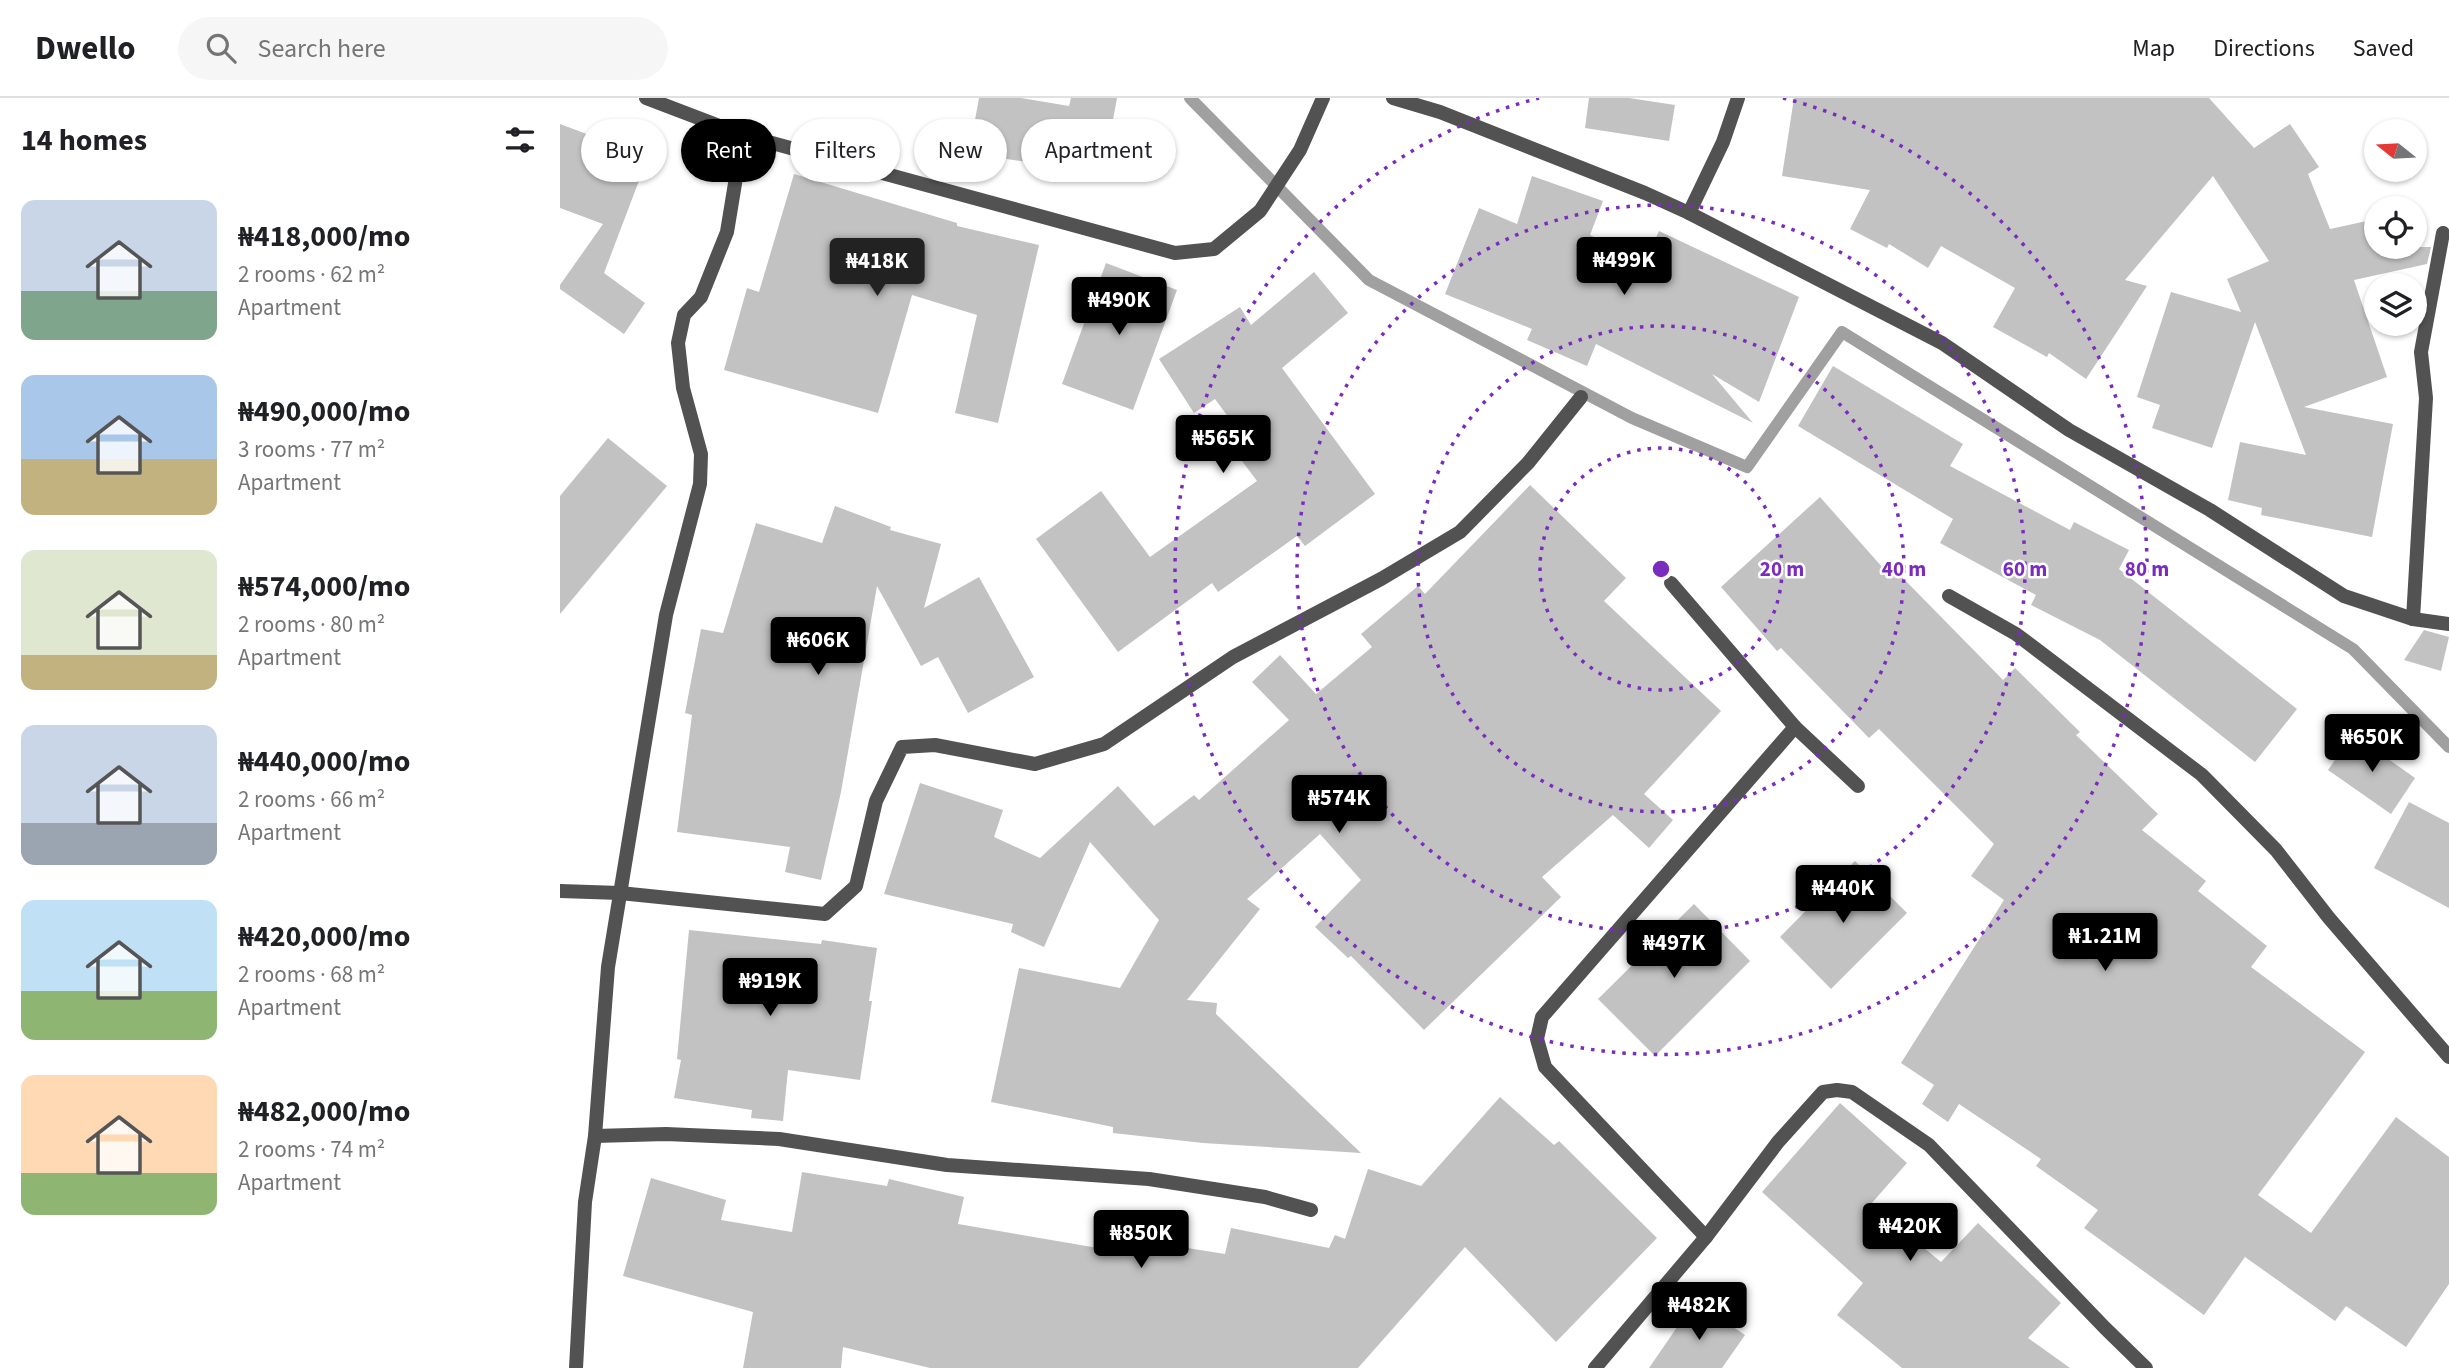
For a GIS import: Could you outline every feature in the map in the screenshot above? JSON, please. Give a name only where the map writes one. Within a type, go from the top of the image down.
[{"type":"street","points":[[646,98],[701,119]]},
{"type":"street","points":[[776,144],[1175,253],[1214,249],[1260,211],[1300,150],[1323,98]]},
{"type":"street","points":[[1393,98],[1440,112],[1646,193],[1689,213],[1942,342],[2069,430],[2210,510],[2344,596],[2413,619],[2449,624]]},
{"type":"street","points":[[1689,213],[1723,142],[1738,98]]},
{"type":"street","points":[[576,1368],[585,1202],[595,1136],[608,967],[666,615],[700,484],[701,454],[683,388],[678,343],[684,315],[701,297],[727,232],[735,182]]},
{"type":"street","points":[[2413,619],[2426,398],[2421,352],[2443,233]]},
{"type":"street","points":[[560,891],[620,893],[825,914],[856,886],[876,801],[902,747],[935,745],[1035,764],[1104,744],[1233,657],[1381,579],[1460,532],[1528,463],[1581,397]]},
{"type":"street","points":[[1671,583],[1795,727],[1858,786]]},
{"type":"street","points":[[1949,596],[2016,634],[2202,775],[2276,850],[2329,918],[2449,1057]]},
{"type":"street","points":[[1706,1237],[1545,1067],[1537,1040],[1542,1017],[1795,727]]},
{"type":"street","points":[[1595,1368],[1706,1237],[1778,1142],[1823,1092],[1837,1090],[1852,1092],[1929,1145],[2146,1368]]},
{"type":"street","points":[[595,1136],[666,1134],[779,1139],[947,1165],[1149,1179],[1265,1197],[1311,1210]]},
{"type":"building","points":[[979,98],[1021,98],[1069,106],[1071,98],[1117,98],[1113,119],[1021,119],[1021,161],[1007,159],[1007,119],[975,119]]},
{"type":"building","points":[[1589,98],[1629,98],[1675,105],[1669,141],[1585,128]]},
{"type":"building","points":[[1794,98],[2209,98],[2254,148],[2290,124],[2319,167],[2308,174],[2330,229],[2364,222],[2364,259],[2427,259],[2427,247],[2431,247],[2427,264],[2386,273],[2364,273],[2364,278],[2354,280],[2364,309],[2364,336],[2373,336],[2387,377],[2304,407],[2393,424],[2372,537],[2261,515],[2262,508],[2228,500],[2240,442],[2306,455],[2255,322],[2212,448],[2152,428],[2160,405],[2137,397],[2171,292],[2241,312],[2227,279],[2269,261],[2213,176],[2125,280],[2147,286],[2086,379],[2049,353],[2047,357],[1993,327],[2015,288],[1941,246],[1928,268],[1889,244],[1887,248],[1850,229],[1870,190],[1782,176]]},
{"type":"building","points":[[560,124],[581,132],[581,182],[639,182],[604,273],[645,303],[624,334],[560,289],[560,285],[603,224],[560,208]]},
{"type":"building","points":[[1532,176],[1603,201],[1590,235],[1646,260],[1659,231],[1799,297],[1759,402],[1712,374],[1753,423],[1596,344],[1587,366],[1527,340],[1532,329],[1445,294],[1479,208],[1517,224]]},
{"type":"building","points":[[792,182],[821,182],[957,223],[957,226],[1039,245],[998,423],[955,413],[977,315],[912,295],[878,413],[724,370],[747,288],[759,292]]},
{"type":"building","points":[[1106,263],[1177,290],[1133,410],[1062,384]]},
{"type":"building","points":[[1314,272],[1348,313],[1282,368],[1375,494],[1305,546],[1297,536],[1218,592],[1212,583],[1118,652],[1036,539],[1101,491],[1150,557],[1257,481],[1239,457],[1251,448],[1215,399],[1194,413],[1159,359],[1240,307],[1251,325]]},
{"type":"building","points":[[1833,366],[1963,444],[1950,466],[2070,530],[2074,522],[2129,550],[2119,569],[2297,709],[2255,762],[2100,640],[2031,605],[2036,595],[1940,543],[1953,519],[1798,426]]},
{"type":"building","points":[[608,438],[667,486],[560,614],[560,496]]},
{"type":"building","points":[[1530,485],[1626,578],[1604,601],[1721,711],[1644,794],[1673,820],[1649,848],[1613,815],[1542,877],[1561,897],[1424,1030],[1351,956],[1348,958],[1315,927],[1361,880],[1320,834],[1247,899],[1260,909],[1187,1000],[1217,1003],[1216,1014],[1361,1153],[1203,1143],[1113,1133],[1113,1127],[991,1102],[1019,968],[1120,988],[1159,920],[1090,842],[1044,947],[1011,932],[1013,924],[884,894],[920,783],[1003,810],[994,837],[1040,858],[1118,786],[1154,826],[1194,795],[1199,800],[1289,720],[1252,682],[1280,655],[1316,694],[1372,647],[1361,634],[1418,586],[1425,594]]},
{"type":"building","points":[[1820,497],[1891,577],[1897,572],[2003,680],[2015,668],[2080,732],[2076,735],[2158,814],[2142,830],[2206,881],[2198,891],[2267,946],[2251,967],[2365,1052],[2258,1195],[2311,1233],[2396,1117],[2449,1157],[2449,1284],[2406,1347],[2346,1306],[2335,1321],[2245,1257],[2204,1315],[2084,1228],[2098,1210],[2036,1166],[2041,1159],[1959,1104],[1948,1122],[1922,1104],[1934,1085],[1901,1063],[2004,900],[1971,876],[1994,844],[1879,729],[1869,738],[1781,648],[1777,651],[1721,587]]},
{"type":"building","points":[[835,506],[891,527],[890,530],[941,544],[924,608],[979,577],[1034,677],[968,713],[938,657],[921,666],[877,586],[841,792],[821,880],[785,872],[790,847],[677,832],[692,715],[685,713],[701,629],[723,633],[756,523],[822,543]]},
{"type":"building","points":[[2424,630],[2449,637],[2441,671],[2404,660]]},
{"type":"building","points":[[2353,734],[2415,778],[2391,814],[2328,770]]},
{"type":"building","points":[[2409,802],[2449,823],[2449,908],[2374,868]]},
{"type":"building","points":[[1855,861],[1907,913],[1831,989],[1780,937]]},
{"type":"building","points":[[1694,904],[1750,961],[1655,1056],[1598,999]]},
{"type":"building","points":[[689,930],[821,944],[822,940],[877,948],[860,1080],[788,1070],[783,1121],[751,1118],[752,1110],[674,1098],[681,1060],[677,1059]]},
{"type":"building","points":[[1500,1097],[1554,1145],[1559,1141],[1657,1238],[1556,1342],[1465,1247],[1358,1368],[930,1368],[843,1347],[841,1368],[743,1368],[753,1312],[623,1276],[651,1178],[726,1200],[721,1220],[792,1232],[802,1172],[887,1186],[889,1179],[964,1197],[958,1224],[1098,1248],[1100,1234],[1225,1254],[1231,1228],[1329,1248],[1335,1235],[1345,1239],[1368,1169],[1421,1186]]},
{"type":"building","points":[[1840,1103],[1907,1163],[1871,1204],[1941,1262],[1978,1223],[2061,1303],[2028,1338],[2070,1368],[1902,1368],[1837,1315],[1863,1283],[1762,1192]]},
{"type":"building","points":[[1695,1301],[1745,1335],[1722,1368],[1649,1368]]},
{"type":"waterway","points":[[1190,98],[1369,280],[1632,418],[1747,467],[1842,332],[2353,649],[2449,747]]}]
